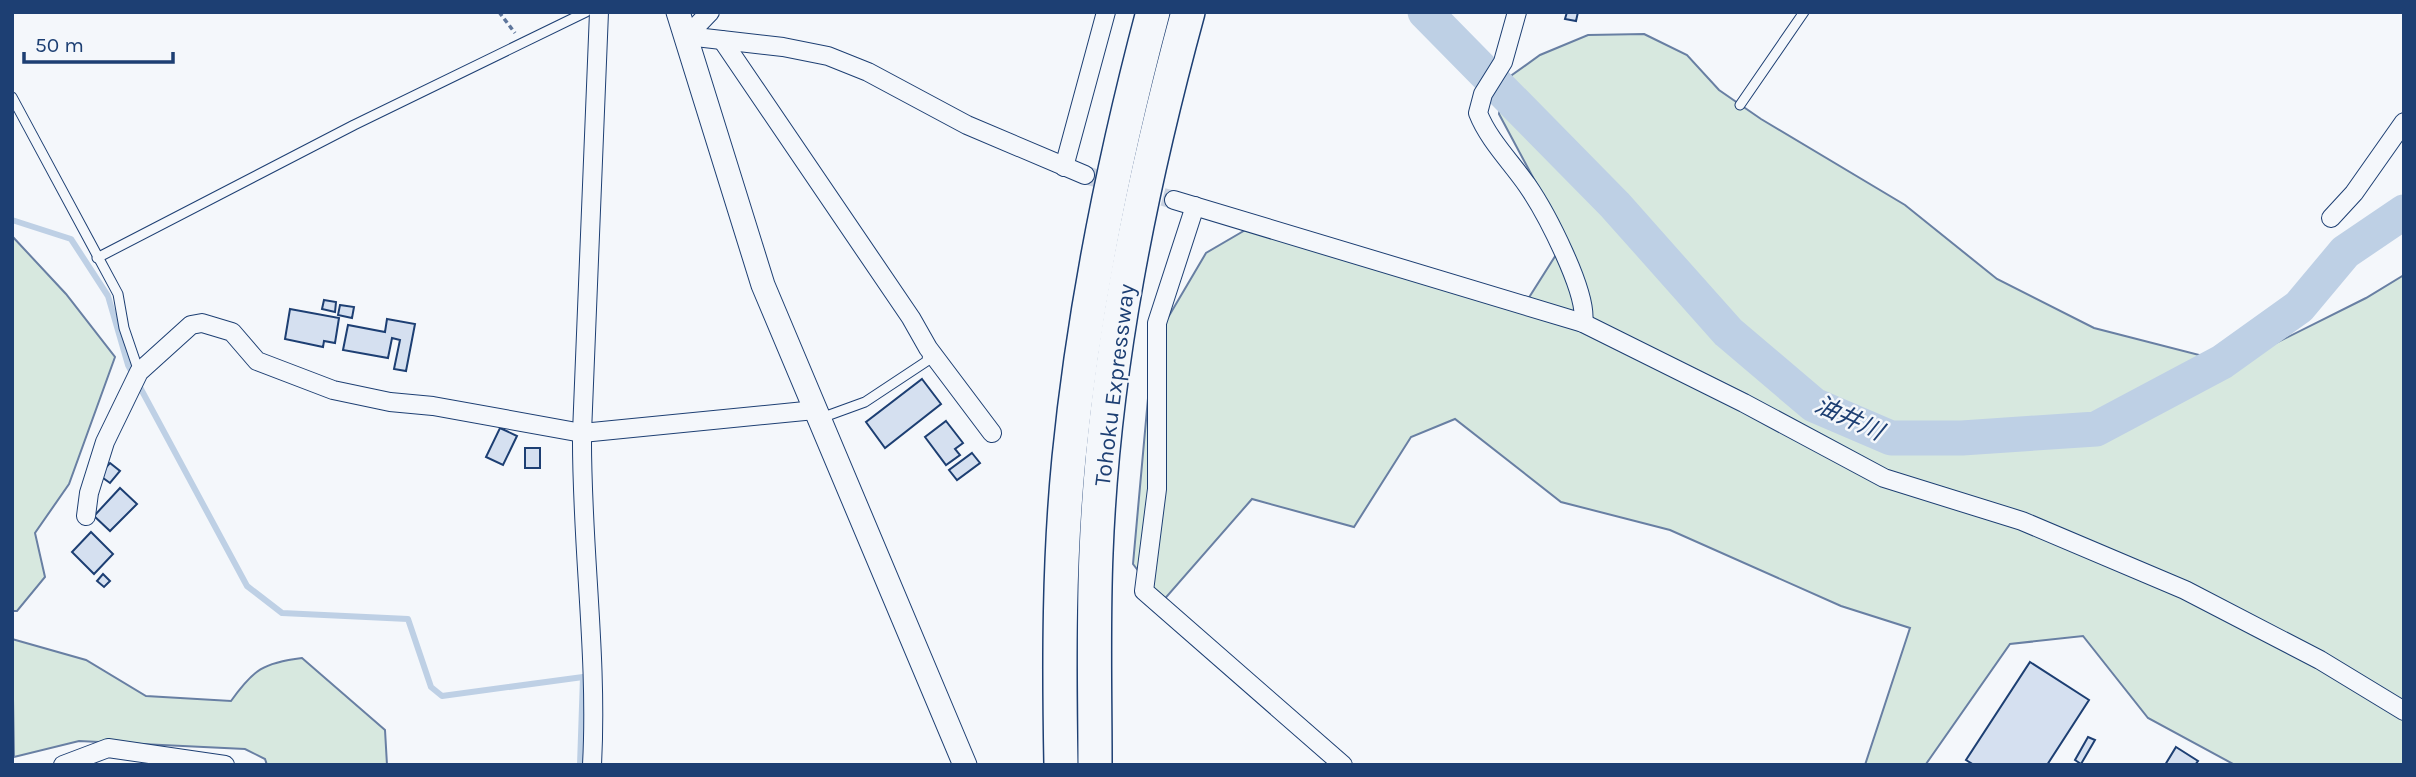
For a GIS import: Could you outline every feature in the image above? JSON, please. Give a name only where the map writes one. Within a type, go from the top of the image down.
[{"type":"highway","name":"Tohoku Expressway","points":[[1061,765],[1059,651],[1063,550],[1069,460],[1082,343],[1115,165],[1153,12]]},
{"type":"highway","name":"Tohoku Expressway","points":[[1095,765],[1096,552],[1116,349],[1148,170],[1188,12]]},
{"type":"street","points":[[592,765],[594,656],[582,500],[582,433],[599,12]]},
{"type":"street","points":[[678,12],[763,285],[965,765]]},
{"type":"street","points":[[687,36],[710,12]]},
{"type":"street","points":[[1064,167],[1106,12]]},
{"type":"street","points":[[1517,12],[1503,62],[1483,94],[1478,113],[1529,189],[1569,265],[1586,310],[1583,323]]},
{"type":"street","points":[[687,36],[783,47],[828,57],[868,72],[967,125],[1084,175]]},
{"type":"street","points":[[722,40],[911,318],[928,348],[992,433]]},
{"type":"street","points":[[2331,218],[2354,193],[2404,122]]},
{"type":"street","points":[[1174,200],[1583,323],[1744,403],[1884,478],[2022,521],[2185,590],[2320,660],[2404,711]]},
{"type":"street","points":[[1195,206],[1157,323],[1157,489],[1144,591],[1343,765]]},
{"type":"street","points":[[86,516],[89,493],[105,442],[139,372],[191,326],[202,323],[232,332],[257,361],[333,390],[390,402],[433,406],[582,433],[817,414]]},
{"type":"street","points":[[63,765],[108,748],[225,765]]},
{"type":"lane","points":[[97,258],[354,125],[586,12]]},
{"type":"lane","points":[[1740,105],[1804,12]]},
{"type":"lane","points":[[12,97],[118,294],[124,328],[139,372]]},
{"type":"lane","points":[[817,414],[865,402],[927,361],[928,348]]},
{"type":"path","points":[[499,12],[522,44]]},
{"type":"shaded area","points":[[1644,34],[1687,55],[1719,90],[1761,119],[1905,205],[1997,279],[2094,328],[2234,364],[2366,298],[2404,275],[2404,694],[2400,708],[2404,711],[2404,765],[2235,765],[2148,718],[2083,636],[2010,644],[1926,764],[1865,765],[1910,628],[1841,606],[1670,530],[1561,502],[1455,419],[1411,437],[1354,527],[1252,499],[1162,602],[1133,564],[1153,343],[1206,253],[1259,222],[1521,310],[1566,239],[1499,114],[1502,90],[1512,75],[1540,55],[1588,35]]},
{"type":"shaded area","points":[[12,236],[66,294],[115,357],[69,484],[35,533],[45,577],[17,611],[12,611]]},
{"type":"shaded area","points":[[12,639],[86,660],[146,696],[231,701],[246,681],[260,669],[278,662],[302,658],[385,730],[387,765],[267,765],[265,759],[245,749],[79,741],[14,757]]},
{"type":"building","points":[[1567,12],[1578,12],[1576,21],[1565,19]]},
{"type":"building","points":[[324,300],[336,302],[335,312],[322,309]]},
{"type":"building","points":[[340,305],[354,307],[352,318],[338,315]]},
{"type":"building","points":[[290,309],[339,318],[335,343],[324,341],[323,347],[285,339]]},
{"type":"building","points":[[387,319],[415,324],[406,371],[394,369],[400,340],[392,338],[388,358],[343,350],[348,325],[385,332]]},
{"type":"building","points":[[922,379],[941,404],[885,448],[866,422]]},
{"type":"building","points":[[946,421],[963,443],[955,449],[960,455],[946,465],[925,437]]},
{"type":"building","points":[[500,428],[517,436],[503,465],[486,457]]},
{"type":"building","points":[[525,448],[540,448],[540,468],[525,468]]},
{"type":"building","points":[[972,453],[980,463],[957,480],[949,470]]},
{"type":"building","points":[[110,463],[120,471],[110,483],[99,475]]},
{"type":"building","points":[[120,488],[137,504],[110,531],[94,516]]},
{"type":"building","points":[[91,532],[113,554],[94,574],[72,552]]},
{"type":"building","points":[[103,574],[110,581],[104,587],[97,581]]},
{"type":"building","points":[[2030,662],[2089,700],[2047,765],[1974,765],[1966,760]]},
{"type":"building","points":[[2088,737],[2095,740],[2081,764],[2075,760]]},
{"type":"building","points":[[2176,747],[2198,761],[2195,765],[2165,765]]},
{"type":"waterway","name":"油井川","points":[[1425,12],[1615,205],[1728,332],[1814,405],[1891,438],[1962,438],[2096,429],[2222,362],[2299,307],[2345,252],[2404,212]]},
{"type":"waterway","points":[[12,220],[71,239],[108,296],[128,365],[247,586],[282,613],[408,619],[431,687],[442,696],[583,677],[580,765]]},
{"type":"tunnel","points":[[1085,175],[1174,200]]}]
